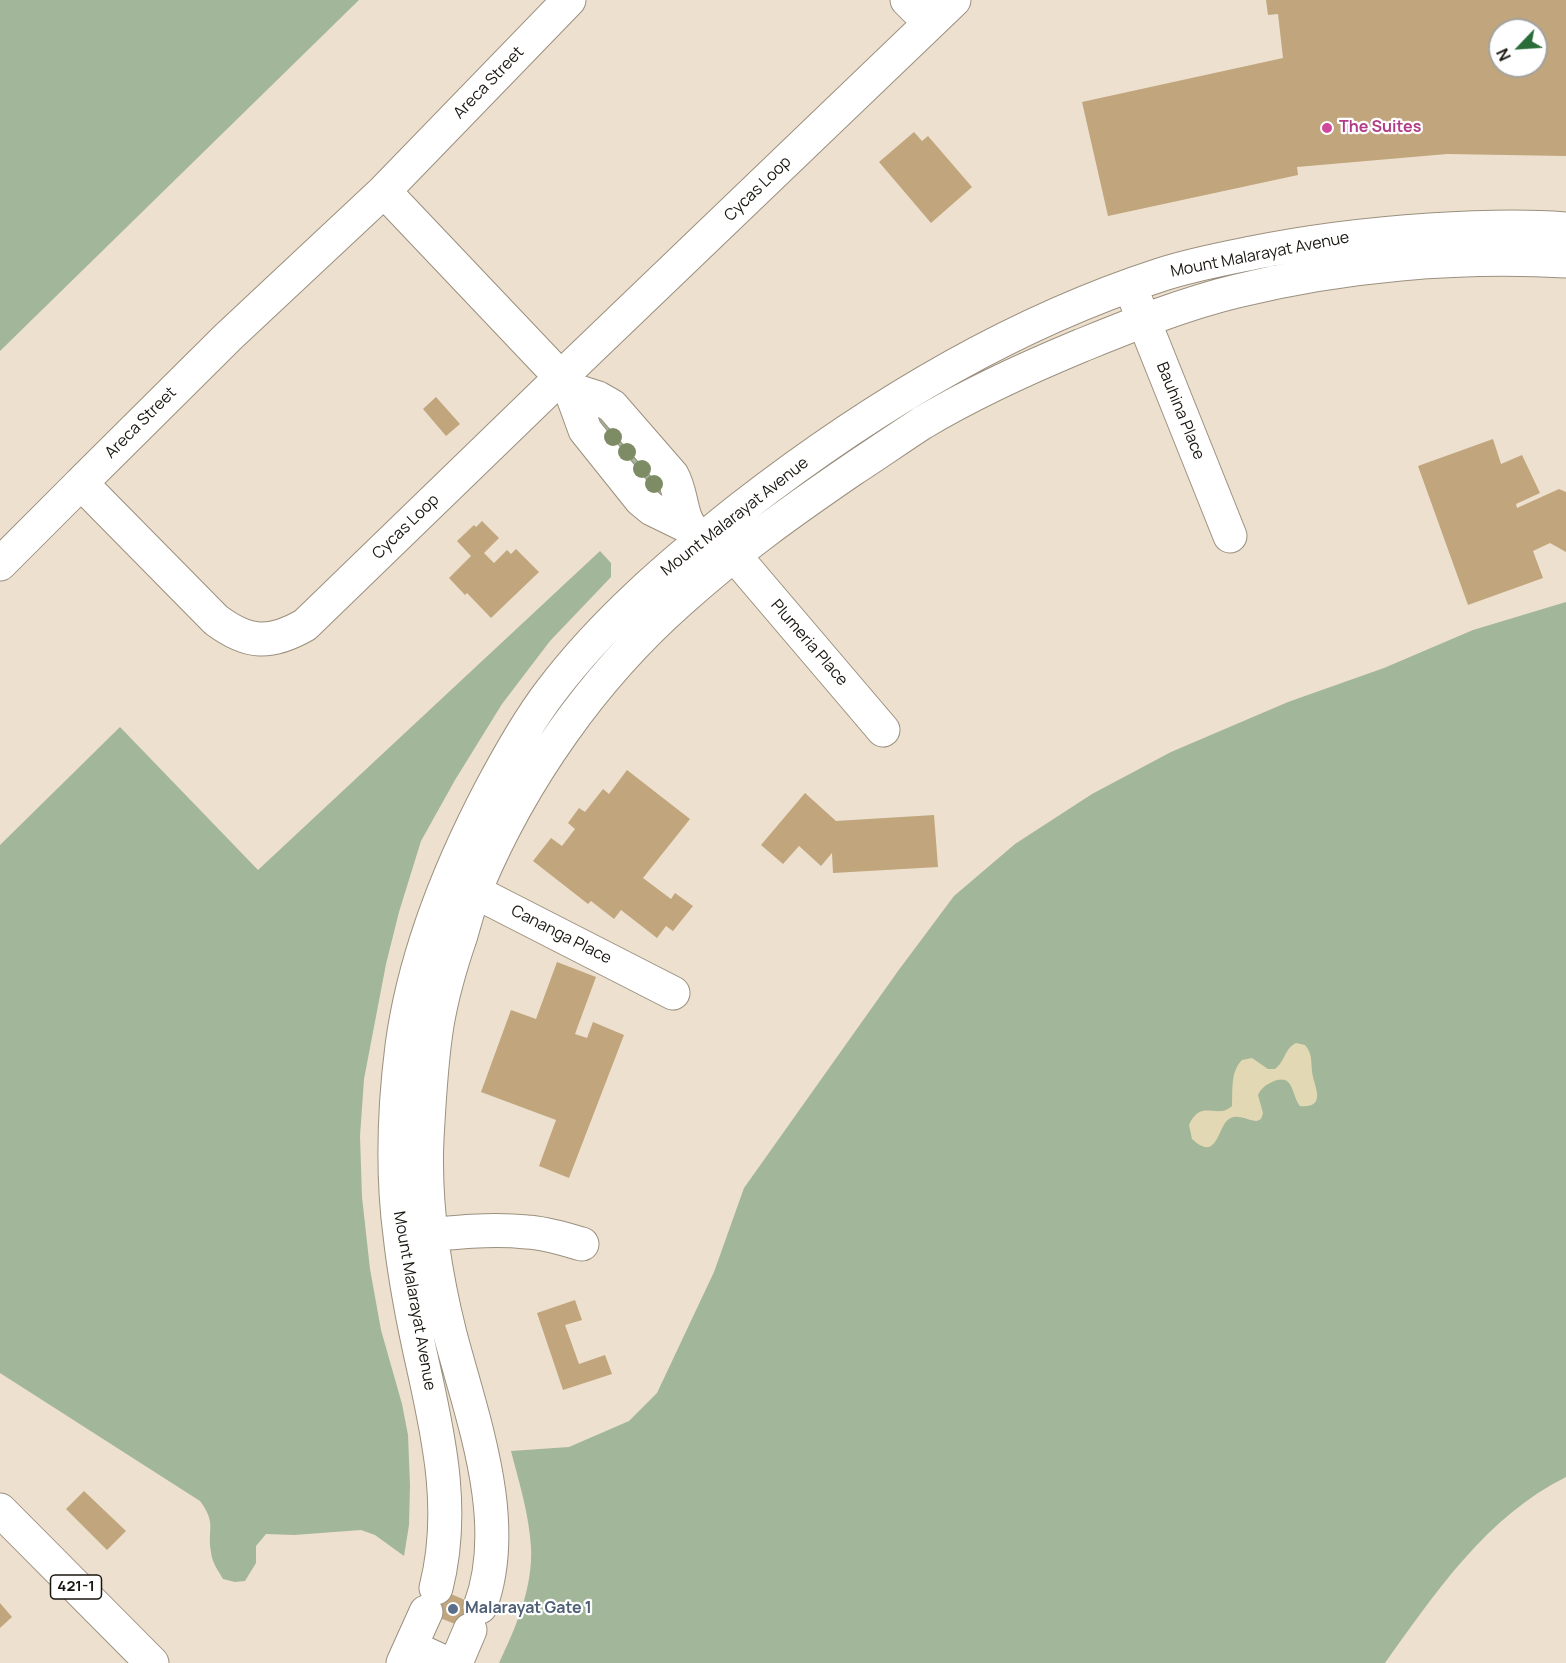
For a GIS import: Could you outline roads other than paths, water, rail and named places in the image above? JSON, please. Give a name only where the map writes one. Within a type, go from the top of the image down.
[{"type":"street","name":"Areca Street","points":[[0,564],[228,337],[384,191],[569,0]]},
{"type":"street","points":[[907,0],[930,23]]},
{"type":"street","name":"Cycas Loop","points":[[81,483],[216,620],[233,633],[252,639],[270,640],[287,636],[305,625],[565,381],[954,0]]},
{"type":"street","points":[[384,191],[565,381],[576,391],[598,398],[612,406],[672,475],[678,484],[686,518],[697,533],[734,555]]},
{"type":"street","name":"Mount Malarayat Avenue","points":[[407,1655],[431,1600],[444,1544],[444,1476],[415,1236],[427,1197],[427,1147],[437,1026],[450,970],[471,829],[514,746],[552,689],[586,649],[697,533],[870,416],[960,361],[1012,336],[1130,286],[1166,273],[1218,260],[1335,238],[1494,226],[1566,229]]},
{"type":"street","name":"Mount Malarayat Avenue","points":[[461,884],[492,853],[543,761],[589,698],[618,663],[677,603],[794,509],[922,423],[1003,380],[1144,320],[1238,290],[1359,269],[1482,259],[1566,261]]},
{"type":"street","name":"Bauhina Place","points":[[1130,286],[1230,536]]},
{"type":"street","name":"Plumeria Place","points":[[734,555],[883,730]]},
{"type":"street","name":"Cananga Place","points":[[461,884],[673,993]]},
{"type":"street","points":[[415,1236],[526,1231],[582,1244]]},
{"type":"street","name":"Mount Malarayat Avenue","points":[[415,1236],[442,1300],[474,1425],[487,1489],[492,1529],[492,1561],[486,1590],[456,1663]]},
{"type":"street","name":"421-1","points":[[0,1510],[152,1663]]},
{"type":"street","points":[[407,1655],[446,1663]]},
{"type":"place","name":"The Suites","points":[[1327,128]]},
{"type":"place","name":"Malarayat Gate 1","points":[[453,1609]]}]
